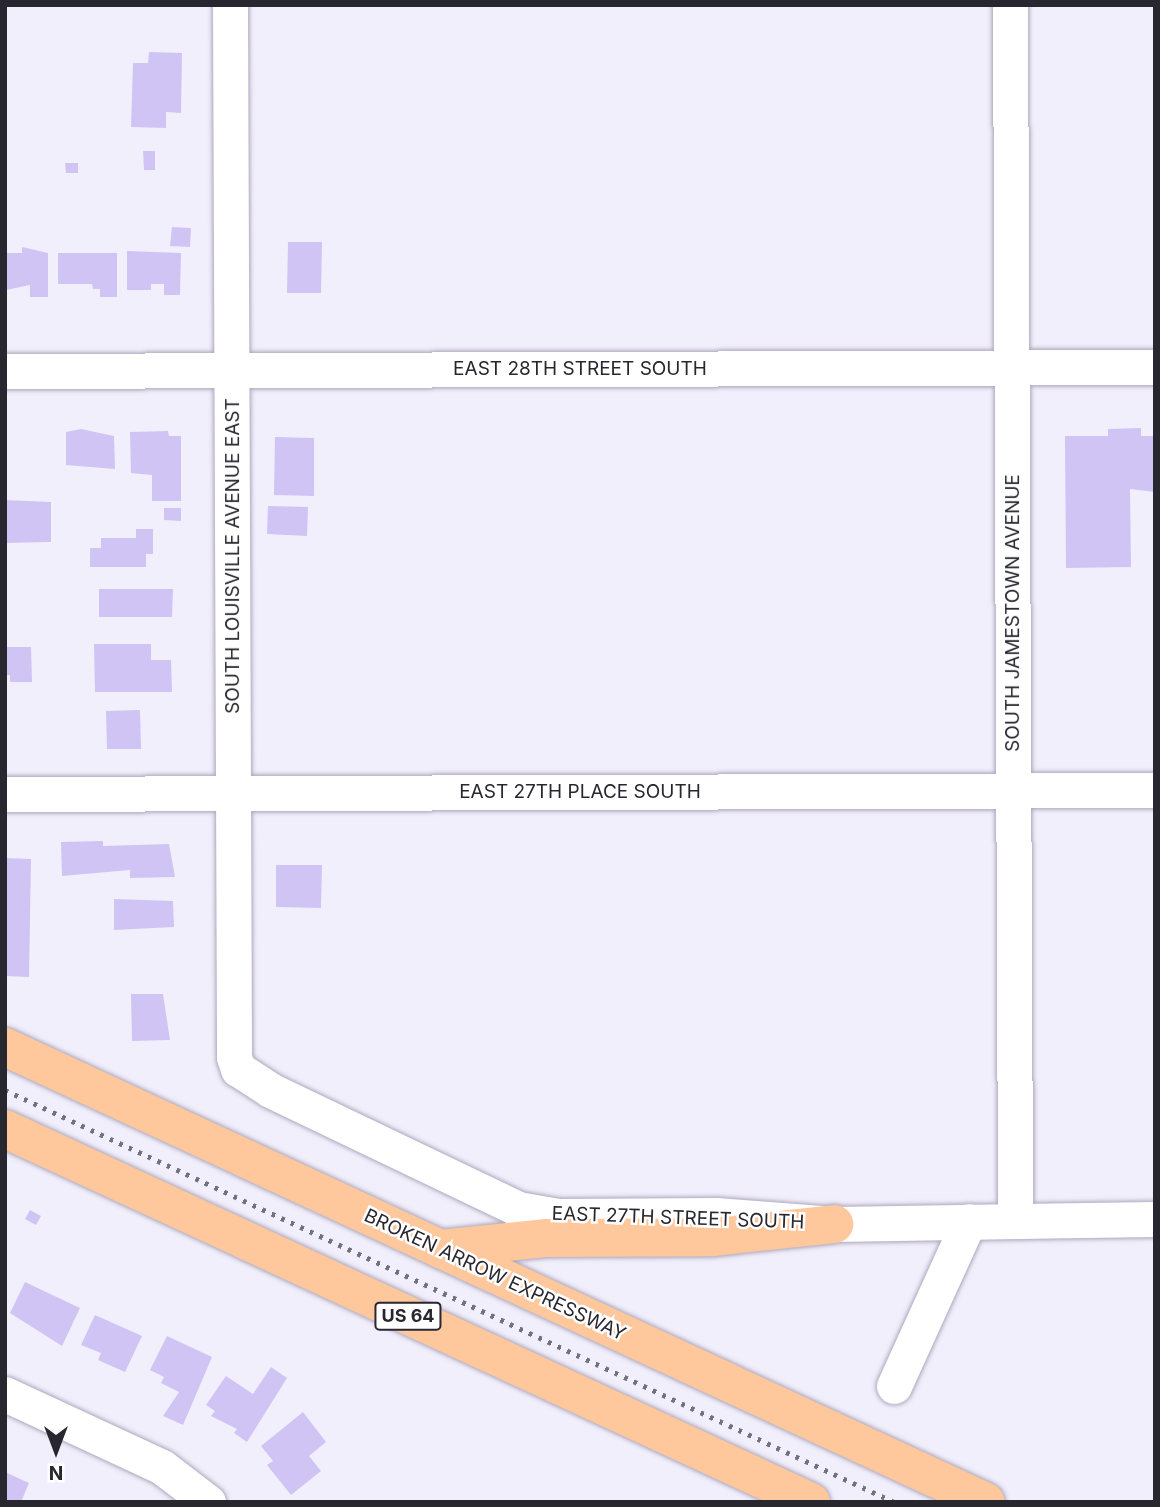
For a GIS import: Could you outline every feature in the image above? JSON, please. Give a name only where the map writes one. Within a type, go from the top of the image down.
[{"type":"highway","name":"BROKEN ARROW EXPRESSWAY","points":[[5,1047],[986,1502]]},
{"type":"highway","name":"US 64","points":[[5,1129],[811,1502]]},
{"type":"highway","points":[[438,1249],[547,1238],[713,1237],[834,1224]]},
{"type":"street","name":"SOUTH LOUISVILLE AVENUE EAST","points":[[230,5],[234,1057],[238,1069],[270,1090]]},
{"type":"street","name":"SOUTH JAMESTOWN AVENUE","points":[[1010,5],[1015,1221]]},
{"type":"street","name":"EAST 28TH STREET SOUTH","points":[[5,370],[1155,367]]},
{"type":"street","name":"EAST 27TH PLACE SOUTH","points":[[5,794],[1155,790]]},
{"type":"street","name":"EAST 27TH STREET SOUTH","points":[[270,1090],[519,1209],[558,1216],[716,1215],[834,1224],[1155,1219]]},
{"type":"street","points":[[894,1386],[969,1221]]},
{"type":"street","points":[[5,1394],[162,1467],[208,1502]]},
{"type":"building","points":[[149,52],[182,53],[181,113],[166,112],[166,128],[131,127],[133,63],[148,63]]},
{"type":"building","points":[[143,151],[155,151],[155,170],[144,170]]},
{"type":"building","points":[[65,163],[78,163],[78,173],[66,173]]},
{"type":"building","points":[[172,227],[191,228],[190,247],[170,246]]},
{"type":"building","points":[[288,242],[322,242],[321,293],[287,293]]},
{"type":"building","points":[[22,247],[48,253],[48,297],[30,297],[30,285],[6,290],[5,253],[22,253]]},
{"type":"building","points":[[127,251],[181,253],[180,295],[164,295],[164,284],[151,284],[151,290],[127,290]]},
{"type":"building","points":[[58,253],[117,253],[117,297],[100,297],[100,289],[93,289],[92,284],[58,284]]},
{"type":"building","points":[[1141,428],[1141,436],[1155,436],[1155,492],[1130,489],[1131,567],[1066,568],[1065,436],[1108,436],[1108,429]]},
{"type":"building","points":[[81,429],[114,436],[115,469],[66,465],[66,432]]},
{"type":"building","points":[[168,431],[169,436],[181,436],[181,501],[152,501],[152,475],[131,473],[130,432]]},
{"type":"building","points":[[275,437],[314,438],[314,496],[274,495]]},
{"type":"building","points":[[5,500],[51,502],[51,542],[5,543]]},
{"type":"building","points":[[268,506],[308,507],[307,536],[267,534]]},
{"type":"building","points":[[164,508],[181,508],[181,521],[164,520]]},
{"type":"building","points":[[136,529],[153,529],[153,554],[146,554],[146,567],[90,567],[90,548],[101,548],[101,538],[136,538]]},
{"type":"building","points":[[99,589],[173,589],[172,617],[99,617]]},
{"type":"building","points":[[94,644],[151,644],[151,660],[171,660],[172,692],[95,692]]},
{"type":"building","points":[[5,647],[31,647],[32,682],[10,682],[10,675],[5,675]]},
{"type":"building","points":[[140,710],[141,749],[107,749],[106,711]]},
{"type":"building","points":[[103,841],[103,846],[169,844],[175,877],[130,878],[130,870],[62,876],[61,842]]},
{"type":"building","points":[[5,858],[31,859],[29,977],[5,976]]},
{"type":"building","points":[[276,865],[322,865],[321,908],[276,907]]},
{"type":"building","points":[[114,899],[173,901],[174,927],[114,930]]},
{"type":"building","points":[[131,994],[163,994],[170,1040],[132,1041]]},
{"type":"building","points":[[30,1210],[41,1216],[36,1225],[25,1219]]},
{"type":"building","points":[[25,1282],[80,1308],[62,1346],[10,1313]]},
{"type":"building","points":[[95,1315],[142,1336],[125,1372],[98,1360],[101,1353],[81,1345]]},
{"type":"building","points":[[167,1336],[212,1357],[183,1425],[163,1416],[179,1392],[161,1383],[164,1377],[150,1370]]},
{"type":"building","points":[[271,1367],[287,1378],[247,1442],[234,1433],[237,1429],[211,1416],[215,1411],[206,1405],[226,1376],[253,1394]]},
{"type":"building","points":[[303,1412],[326,1442],[309,1456],[321,1471],[291,1495],[267,1465],[273,1461],[261,1446]]},
{"type":"building","points":[[5,1472],[29,1483],[21,1502],[5,1502]]},
{"type":"railway","points":[[5,1090],[894,1502]]}]
